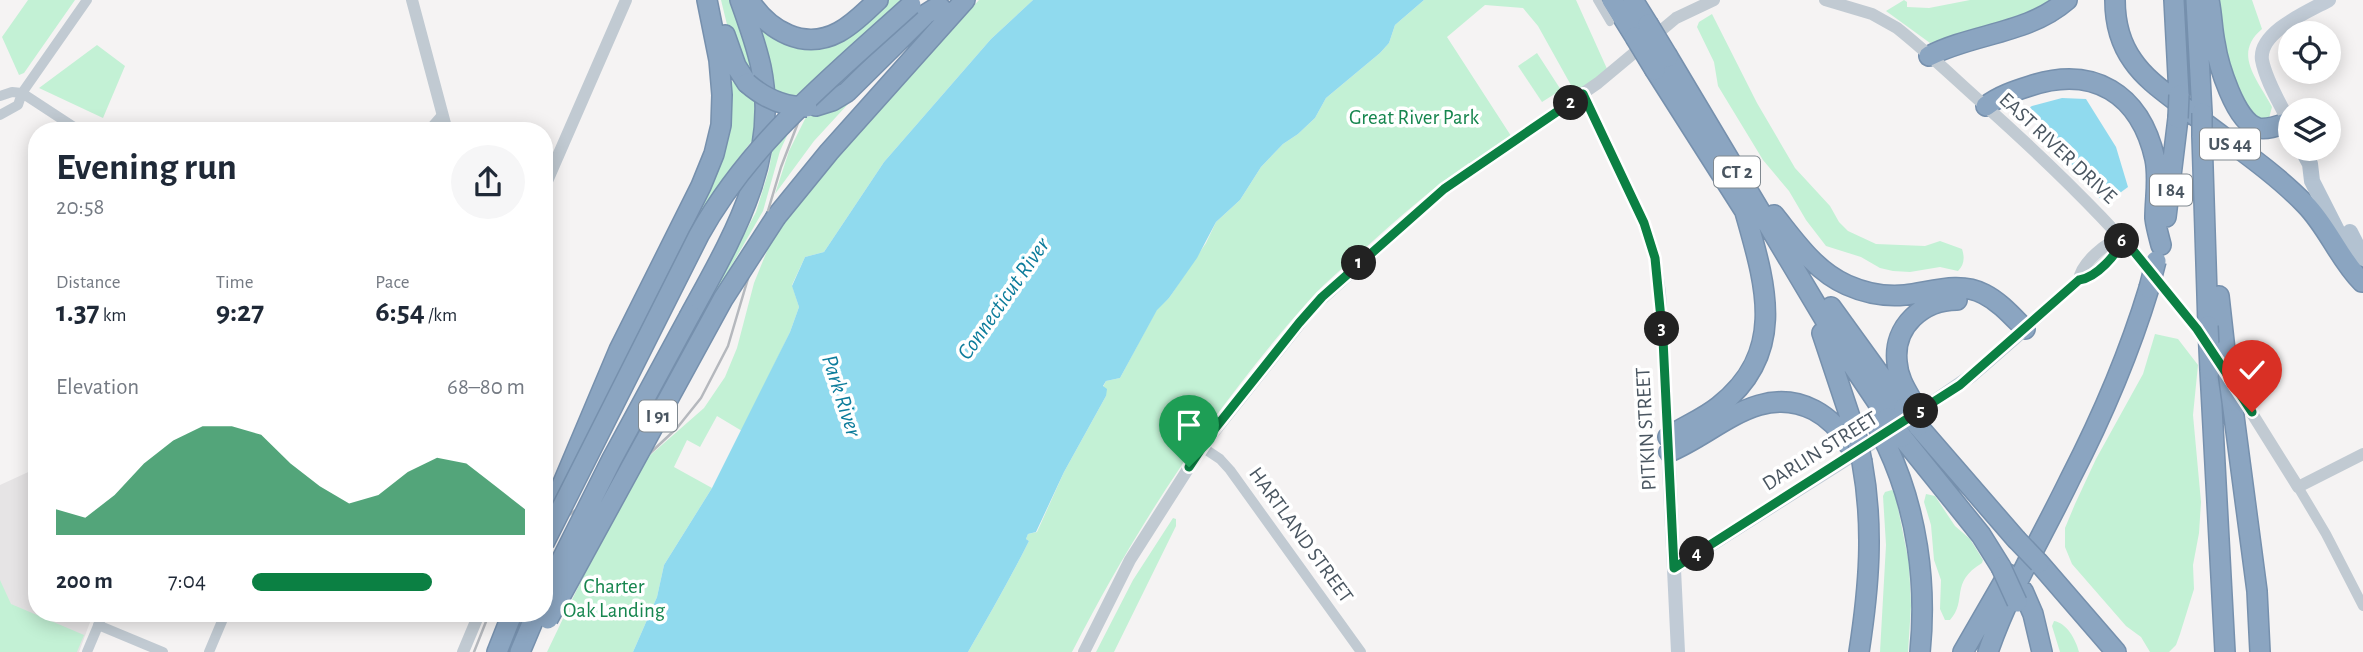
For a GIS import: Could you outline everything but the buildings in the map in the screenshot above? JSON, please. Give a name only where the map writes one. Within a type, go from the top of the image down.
[{"type":"highway","points":[[694,0],[714,92],[715,118],[709,153],[711,164]]},
{"type":"highway","points":[[553,506],[620,350],[711,164],[719,134],[722,101],[719,60],[707,0]]},
{"type":"highway","points":[[716,0],[732,57],[747,83],[777,102],[797,106],[816,106],[845,94],[924,16],[945,4]]},
{"type":"highway","points":[[553,577],[617,449],[742,216],[755,180],[762,151],[765,111],[762,73],[740,0]]},
{"type":"highway","points":[[749,0],[762,18],[775,29],[791,37],[808,40],[823,38],[842,30],[878,0]]},
{"type":"highway","points":[[824,149],[965,0]]},
{"type":"highway","name":"CT 2","points":[[1612,0],[1641,31],[1842,350],[1896,413],[1942,487],[1977,524],[2003,563],[2020,597]]},
{"type":"highway","name":"CT 2","points":[[1633,0],[1641,31]]},
{"type":"highway","points":[[1929,56],[1956,43],[2031,22],[2052,12],[2067,0]]},
{"type":"highway","name":"US 44","points":[[2115,0],[2116,22],[2121,39],[2138,68],[2163,91],[2302,201],[2320,221],[2362,283]]},
{"type":"highway","name":"I 84","points":[[1988,652],[2015,585],[2097,424],[2125,359],[2149,288],[2173,177],[2179,95],[2174,0]]},
{"type":"highway","name":"I 84","points":[[2196,0],[2208,326],[2225,652]]},
{"type":"highway","name":"US 44","points":[[2209,0],[2214,43],[2220,65],[2242,116],[2259,128],[2278,126]]},
{"type":"highway","name":"I 91","points":[[553,525],[699,235],[722,197],[748,161],[782,123],[914,2]]},
{"type":"highway","points":[[824,149],[945,4]]},
{"type":"highway","points":[[1662,63],[1711,118],[1837,315],[1908,433],[1980,499],[2116,652]]},
{"type":"highway","name":"CT 2","points":[[1662,63],[1745,212],[1822,332],[1896,413]]},
{"type":"highway","points":[[1986,106],[2012,92],[2063,78],[2091,81],[2117,95],[2138,117],[2153,153],[2157,178],[2155,218],[2158,253]]},
{"type":"highway","name":"I 91","points":[[553,597],[726,292],[776,217],[783,195],[824,149]]},
{"type":"highway","points":[[2204,181],[2215,214],[2219,299],[2253,555],[2260,652]]},
{"type":"highway","points":[[1766,206],[1813,261],[1847,285],[1869,293],[1888,295],[1949,288],[1975,290],[1998,303],[2020,334]]},
{"type":"highway","points":[[1668,444],[1729,398],[1746,376],[1760,349],[1765,324],[1765,288],[1745,212]]},
{"type":"highway","points":[[1896,413],[1900,379],[1896,351],[1905,327],[1921,310],[1946,300],[1971,302],[2020,334]]},
{"type":"highway","points":[[1822,332],[1862,468],[1869,510],[1871,555],[1859,652]]},
{"type":"highway","points":[[1668,444],[1742,411],[1776,401],[1797,403],[1819,412],[1852,441]]},
{"type":"highway","points":[[1963,652],[2078,447],[2097,424]]},
{"type":"highway","name":"CT 2","points":[[1908,433],[1906,496],[1917,544],[1922,603],[1920,652]]},
{"type":"highway","points":[[2020,597],[2031,652]]},
{"type":"highway","points":[[2020,597],[2033,614],[2042,652]]},
{"type":"highway","points":[[497,652],[509,622]]},
{"type":"highway","points":[[520,652],[538,622]]},
{"type":"highway","name":"I 91","points":[[531,652],[540,622]]},
{"type":"main road","points":[[2278,98],[2264,67],[2263,47],[2277,31],[2329,0]]},
{"type":"main road","points":[[2307,161],[2312,180],[2362,283]]},
{"type":"main road","points":[[2310,161],[2321,175],[2363,258]]},
{"type":"main road","name":"DARLIN STREET","points":[[1674,568],[1926,408],[1971,376],[2020,334]]},
{"type":"main road","name":"PITKIN STREET","points":[[1668,444],[1678,652]]},
{"type":"street","points":[[0,115],[15,108],[22,93],[87,0]]},
{"type":"street","points":[[412,0],[444,122]]},
{"type":"street","points":[[553,167],[626,0]]},
{"type":"street","points":[[1597,0],[1611,22]]},
{"type":"street","points":[[1084,652],[1134,554],[1202,447],[1299,323],[1327,293],[1444,189],[1621,66],[1676,18],[1714,0]]},
{"type":"street","name":"EAST RIVER DRIVE","points":[[1825,0],[1852,6],[1883,19],[1986,106],[2073,186],[2123,238],[2212,351],[2298,488]]},
{"type":"street","points":[[0,96],[12,92],[22,93],[66,122]]},
{"type":"street","name":"PITKIN STREET","points":[[1583,94],[1644,223],[1655,258],[1660,293],[1668,444]]},
{"type":"street","points":[[436,122],[442,115]]},
{"type":"street","name":"DARLIN STREET","points":[[2020,334],[2079,280],[2083,268],[2109,243],[2123,238]]},
{"type":"street","name":"HARTLAND STREET","points":[[1202,447],[1220,459],[1230,470],[1361,652]]},
{"type":"street","points":[[2363,454],[2298,488],[2326,534],[2363,606]]},
{"type":"street","points":[[87,652],[99,622]]},
{"type":"street","points":[[104,622],[163,652]]},
{"type":"street","points":[[209,652],[222,622]]},
{"type":"street","points":[[463,652],[475,622]]},
{"type":"shaded area","points":[[28,472],[28,622],[90,622],[79,652],[0,652],[0,485]]},
{"type":"green space","points":[[28,0],[75,0],[24,73],[19,75],[2,37]]},
{"type":"green space","points":[[721,0],[730,0],[754,80],[731,41]]},
{"type":"green space","points":[[886,0],[902,0],[792,99],[774,94],[767,48],[759,25],[793,44]]},
{"type":"green space","name":"Charter Oak Landing","points":[[979,0],[1033,0],[991,39],[884,162],[824,252],[805,257],[792,285],[799,307],[790,332],[742,431],[717,416],[700,447],[687,440],[674,467],[712,488],[664,565],[657,597],[633,652],[547,652],[581,581],[647,458],[704,408],[725,377],[737,348],[754,283],[771,241],[842,149],[857,136]]},
{"type":"green space","name":"Great River Park","points":[[1424,0],[1576,0],[1608,71],[1577,96],[1538,26],[1523,8],[1485,5],[1447,37],[1513,139],[1472,166],[1469,163],[1428,194],[1318,290],[1305,305],[1238,386],[1177,472],[1122,561],[1072,652],[968,652],[1029,541],[1026,539],[1028,534],[1037,532],[1064,472],[1106,396],[1103,387],[1106,381],[1120,378],[1157,309],[1169,298],[1206,243],[1216,222],[1240,200],[1261,167],[1283,144],[1315,118],[1326,98],[1380,53],[1389,43],[1395,25]]},
{"type":"green space","points":[[1904,0],[1907,7],[1929,8],[1970,0],[2060,0],[2045,11],[1930,43],[1886,11]]},
{"type":"green space","points":[[2217,0],[2252,0],[2262,29],[2253,38],[2248,58],[2250,67],[2272,107],[2269,118],[2258,120],[2248,108],[2233,80]]},
{"type":"green space","points":[[1712,14],[1757,103],[1795,168],[1830,206],[1839,222],[1848,231],[1876,244],[1925,246],[1940,241],[1962,249],[1963,261],[1958,271],[1940,267],[1910,272],[1893,271],[1826,246],[1789,191],[1763,160],[1718,86],[1714,62],[1697,27],[1699,22]]},
{"type":"green space","points":[[97,45],[125,66],[103,118],[39,88]]},
{"type":"green space","points":[[1537,53],[1561,90],[1542,102],[1518,66]]},
{"type":"green space","points":[[732,81],[756,103],[755,137],[704,208],[635,342],[699,211]]},
{"type":"green space","points":[[846,102],[848,104],[814,141],[775,194],[789,151],[806,117],[832,112]]},
{"type":"green space","points":[[791,127],[780,151],[763,211],[703,315],[756,212],[769,170],[773,146]]},
{"type":"green space","points":[[2155,334],[2178,339],[2198,365],[2193,415],[2201,502],[2193,565],[2194,589],[2176,645],[2169,652],[2150,652],[2141,637],[2126,626],[2072,564],[2065,547],[2065,528],[2075,504],[2096,459],[2143,374]]},
{"type":"green space","points":[[1892,490],[1895,493],[1909,563],[1911,606],[1908,652],[1880,652],[1886,545],[1883,496],[1885,492]]},
{"type":"green space","points":[[1926,494],[1935,496],[1955,526],[1970,539],[1983,560],[1962,585],[1958,605],[1950,620],[1945,620],[1940,609],[1941,580],[1934,560],[1931,525],[1924,502]]},
{"type":"green space","points":[[1173,518],[1176,519],[1176,526],[1114,652],[1096,652],[1133,580]]},
{"type":"green space","points":[[0,580],[11,604],[28,611],[28,622],[53,622],[84,635],[77,652],[0,652]]},
{"type":"green space","points":[[2054,621],[2063,625],[2070,633],[2079,652],[2060,652],[2052,626]]},
{"type":"water","points":[[1033,0],[1424,0],[1395,25],[1389,43],[1380,53],[1326,98],[1315,118],[1283,144],[1261,167],[1240,200],[1216,222],[1197,258],[1169,298],[1157,310],[1120,378],[1106,381],[1103,386],[1107,389],[1106,396],[1064,472],[1036,532],[1028,534],[1026,539],[1029,541],[968,652],[633,652],[657,597],[664,565],[712,488],[790,332],[799,307],[792,286],[805,257],[824,252],[884,162],[991,39]]},
{"type":"water","points":[[2062,98],[2086,99],[2116,147],[2128,187],[2105,204],[2073,168],[2064,149],[2028,117],[2025,110]]},
{"type":"railway","points":[[553,527],[647,456],[677,428],[701,398],[728,346],[781,167],[801,115],[821,88],[918,0]]},
{"type":"railway","points":[[474,652],[486,622]]},
{"type":"route","points":[[1189,467],[1213,431],[1322,297],[1444,189],[1583,94],[1644,223],[1655,258],[1663,339],[1674,568],[1960,385],[2079,280],[2091,276],[2117,251],[2123,238],[2197,329],[2252,412]]},
{"type":"water label","name":"Connecticut River","points":[[1004,299]]},
{"type":"water label","name":"Park River","points":[[841,396]]}]
